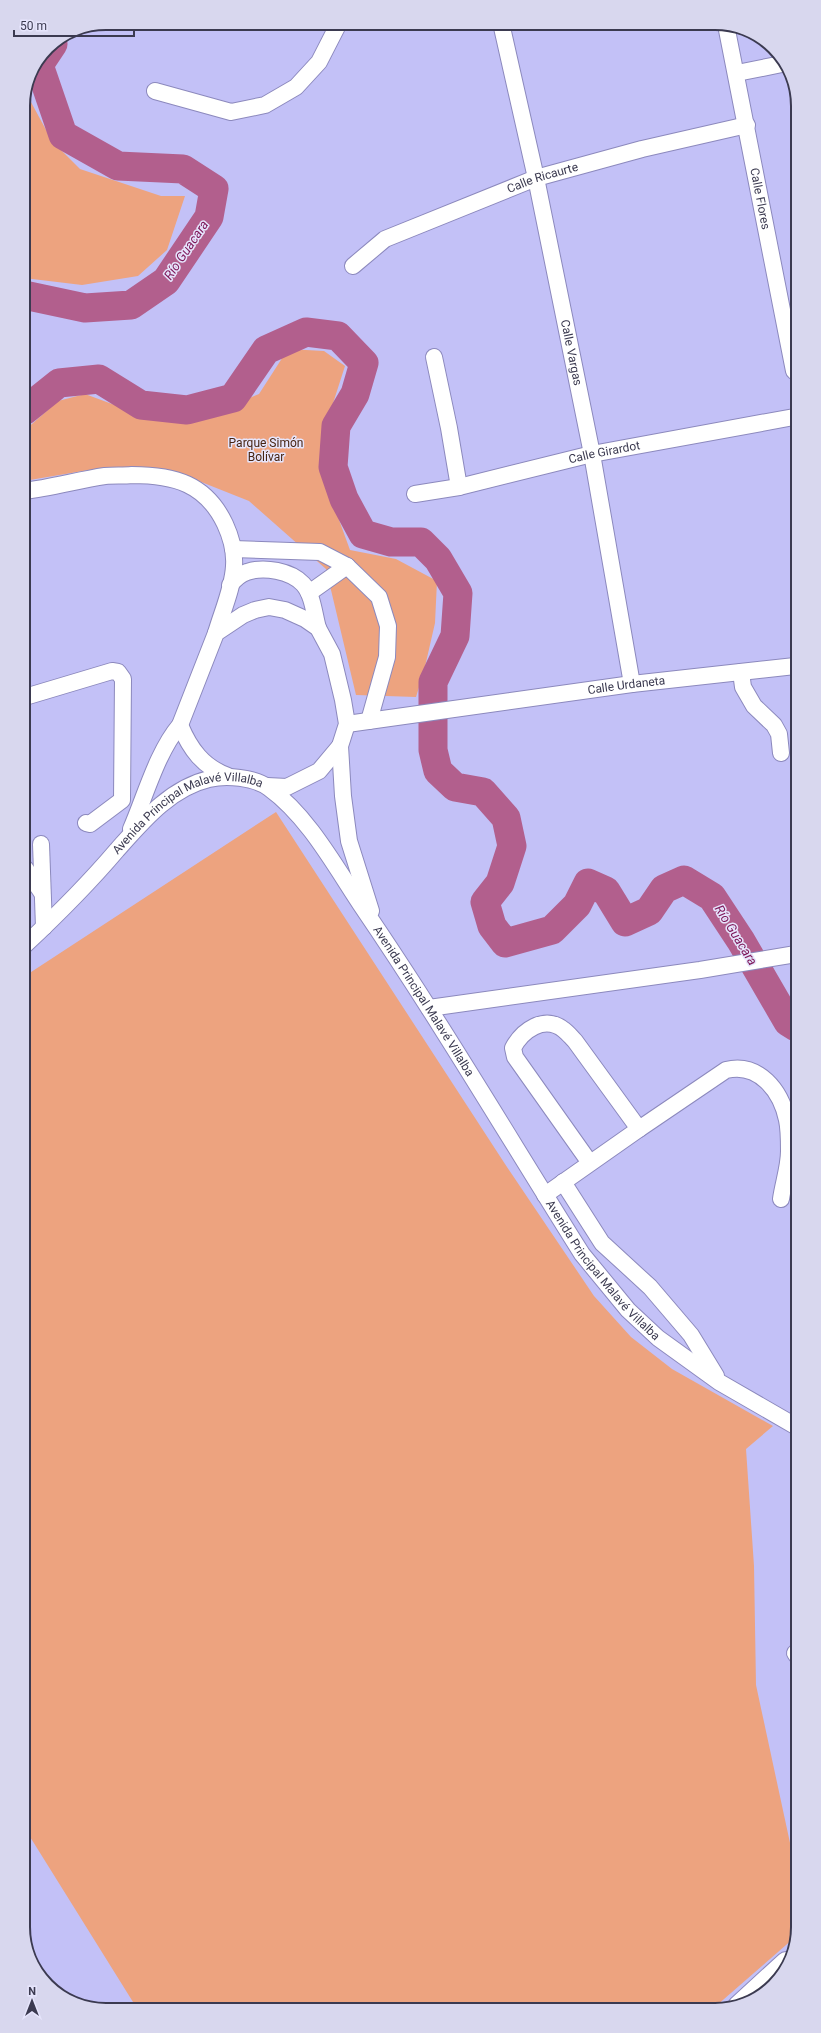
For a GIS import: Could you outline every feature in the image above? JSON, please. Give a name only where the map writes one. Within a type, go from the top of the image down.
[{"type":"main road","points":[[751,1994],[777,1970]]},
{"type":"street","points":[[155,91],[231,112],[265,105],[296,87],[319,62],[335,30]]},
{"type":"street","name":"Calle Vargas","points":[[504,30],[536,178],[592,454],[632,684]]},
{"type":"street","name":"Calle Flores","points":[[727,31],[737,73],[791,355]]},
{"type":"street","points":[[737,73],[779,65]]},
{"type":"street","name":"Calle Ricaurte","points":[[353,266],[384,239],[536,178],[642,149],[747,125]]},
{"type":"street","points":[[434,357],[449,428],[459,487]]},
{"type":"street","name":"Calle Girardot","points":[[415,494],[459,487],[592,454],[791,418]]},
{"type":"street","points":[[30,490],[48,488],[106,476],[168,477],[192,486],[207,496],[218,510],[228,531],[233,549],[234,566],[216,633],[180,725],[174,733],[156,770],[128,837]]},
{"type":"street","points":[[233,549],[320,552],[346,566],[379,597],[388,626],[387,657],[375,720]]},
{"type":"street","points":[[309,593],[346,566]]},
{"type":"street","points":[[230,585],[238,576],[248,572],[266,570],[282,572],[292,576],[302,584],[309,593],[318,628],[332,654],[343,700],[347,724],[340,746],[343,796],[349,842],[376,928]]},
{"type":"street","points":[[216,633],[243,615],[255,610],[269,607],[285,610],[305,619],[318,628]]},
{"type":"street","name":"Calle Urdaneta","points":[[347,724],[632,684],[791,666]]},
{"type":"street","points":[[30,695],[112,670],[121,675],[123,679],[122,800],[90,824],[86,823]]},
{"type":"street","points":[[741,672],[743,687],[754,706],[774,725],[781,753]]},
{"type":"street","points":[[180,725],[185,738],[205,765],[231,777]]},
{"type":"street","points":[[267,786],[287,787],[319,771],[340,746]]},
{"type":"street","name":"Avenida Principal Malavé Villalba","points":[[30,940],[44,927],[128,837],[175,794],[191,784],[211,778],[231,777],[251,780],[267,786],[298,813],[429,1008],[582,1254],[628,1310],[658,1338],[720,1382],[791,1423]]},
{"type":"street","points":[[41,844],[44,927]]},
{"type":"street","points":[[30,875],[43,894]]},
{"type":"street","points":[[429,1008],[700,970],[791,955]]},
{"type":"street","points":[[590,1163],[515,1057],[513,1048],[519,1036],[540,1024],[550,1024],[563,1029],[575,1041],[639,1128]]},
{"type":"street","points":[[545,1195],[639,1128],[726,1070],[736,1068],[752,1071],[764,1077],[775,1090],[787,1120],[789,1152],[781,1199]]},
{"type":"street","points":[[563,1182],[602,1243],[650,1288],[681,1323],[691,1335],[720,1382]]},
{"type":"green space","points":[[30,100],[52,141],[80,169],[161,196],[185,196],[167,250],[138,276],[82,285],[30,279]]},
{"type":"green space","name":"Parque Simón Bolívar","points":[[288,349],[324,351],[345,366],[326,425],[319,465],[350,550],[396,559],[437,581],[435,623],[424,671],[416,697],[356,695],[326,569],[249,501],[171,470],[89,470],[30,480],[30,426],[58,401],[85,394],[158,421],[192,422],[259,394]]},
{"type":"green space","points":[[276,812],[505,1164],[594,1296],[631,1337],[672,1369],[773,1426],[746,1449],[754,1566],[756,1685],[791,1848],[791,1927],[789,1942],[720,2002],[134,2003],[30,1837],[30,973]]},
{"type":"waterway","name":"Río Guacara","points":[[30,296],[85,308],[131,305],[166,281],[209,217],[214,189],[183,169],[118,166],[63,135],[40,68]]},
{"type":"waterway","name":"Río Guacara","points":[[30,406],[59,383],[99,379],[141,405],[187,410],[233,398],[266,350],[306,332],[338,336],[364,363],[355,394],[336,426],[333,467],[344,499],[363,534],[391,542],[421,542],[438,559],[458,593],[455,636],[433,682],[433,750],[438,771],[455,787],[483,792],[506,818],[512,846],[500,883],[485,902],[492,926],[505,943],[552,930],[577,905],[588,883],[606,891],[625,922],[649,911],[664,889],[684,880],[712,897],[741,941],[788,1022],[791,1024]]}]
